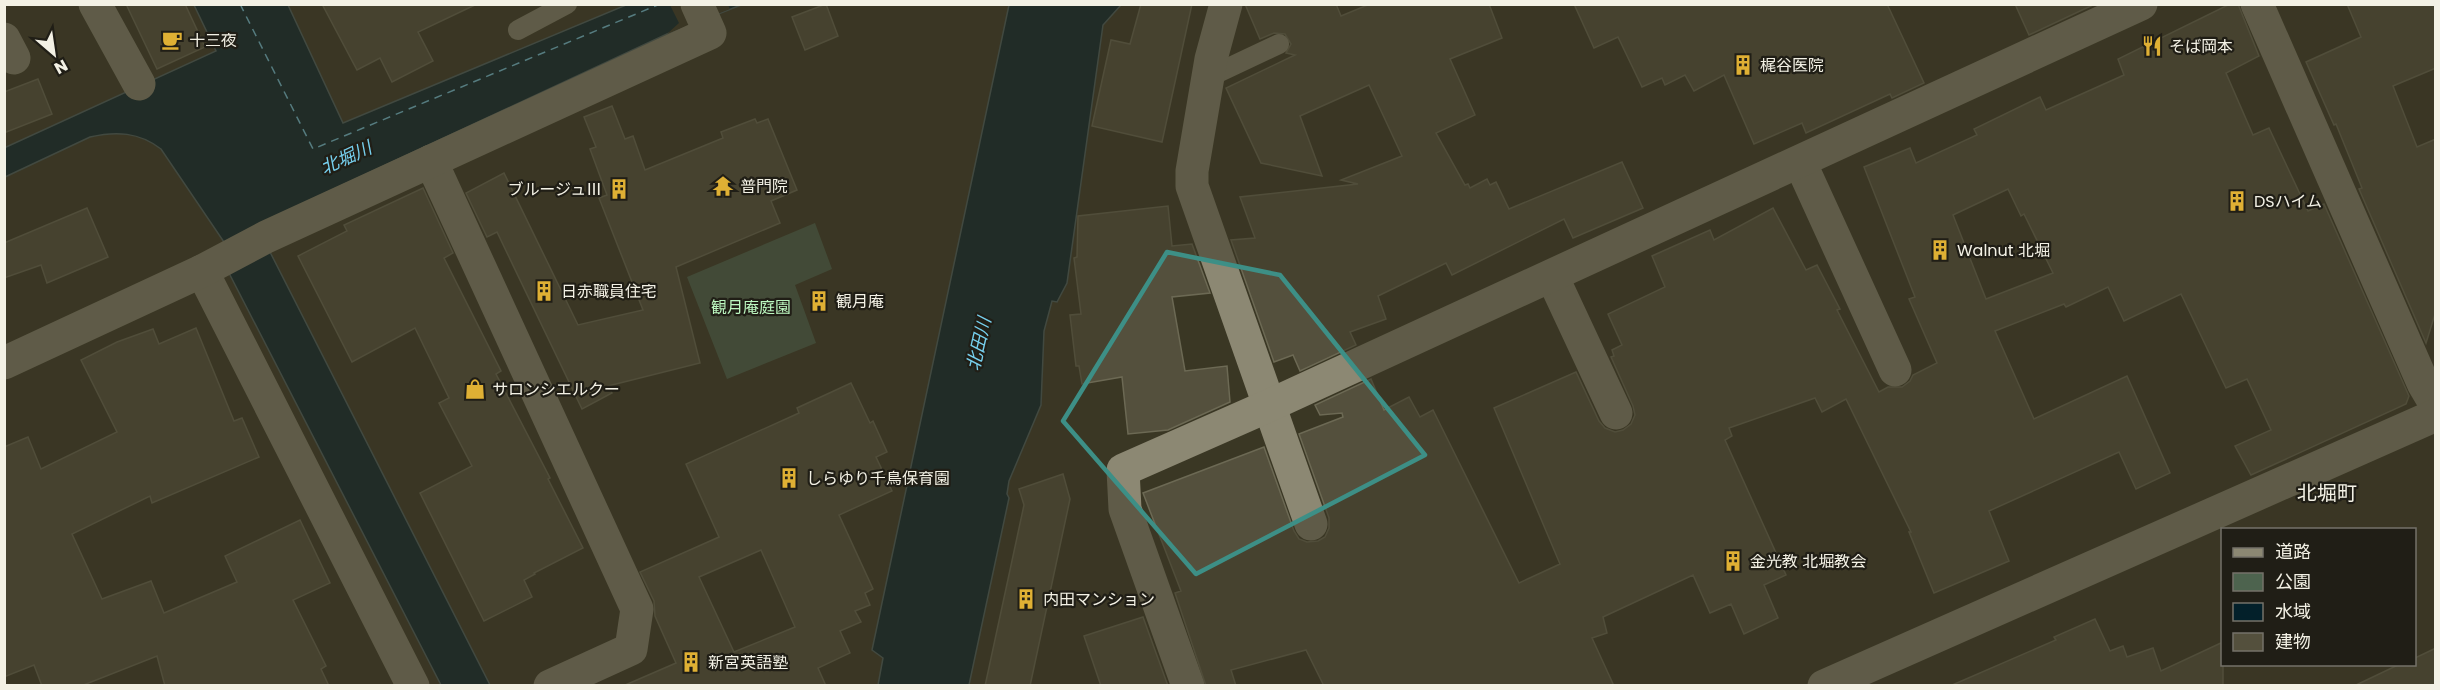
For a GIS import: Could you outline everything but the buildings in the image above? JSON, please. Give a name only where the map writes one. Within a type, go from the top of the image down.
[{"type":"street","points":[[95,4],[139,84]]},
{"type":"street","points":[[1226,4],[1209,77],[1192,171],[1192,186],[1311,524]]},
{"type":"street","points":[[1188,686],[1125,509],[1123,470],[1552,276],[2141,4]]},
{"type":"street","points":[[2257,4],[2423,382],[2436,405]]},
{"type":"street","points":[[4,363],[212,265],[266,237],[710,33],[702,14]]},
{"type":"street","points":[[431,161],[637,609],[631,649],[549,686]]},
{"type":"street","points":[[1800,162],[1895,370]]},
{"type":"street","points":[[212,265],[413,686]]},
{"type":"street","points":[[1552,276],[1616,413]]},
{"type":"street","points":[[1824,686],[1872,676],[2436,415]]},
{"type":"lane","points":[[518,30],[567,4]]},
{"type":"lane","points":[[1209,77],[1279,44]]},
{"type":"highlighted area","points":[[1167,252],[1280,275],[1425,455],[1196,574],[1063,421]]},
{"type":"green space","name":"観月庵庭園","points":[[815,223],[832,269],[795,285],[816,343],[727,379],[687,277]]},
{"type":"water","name":"北堀川","points":[[194,5],[288,5],[343,123],[626,5],[741,5],[667,34],[259,224],[271,254],[490,685],[441,685],[230,275],[224,242],[161,149],[136,136],[100,135],[90,137],[5,177],[4,148],[216,51]]},
{"type":"water","name":"北田川","points":[[1009,5],[1121,5],[1103,25],[1067,283],[1057,302],[1052,301],[1044,331],[1041,405],[1009,481],[1007,494],[1009,498],[969,685],[878,685],[883,658],[872,650]]},
{"type":"pier","points":[[670,5],[728,5],[730,9],[667,34],[679,23]]},
{"type":"ferry route","points":[[240,4],[313,149],[660,4]]},
{"type":"place","name":"十三夜","points":[[172,40]]},
{"type":"place","name":"そば岡本","points":[[2152,46]]},
{"type":"place","name":"梶谷医院","points":[[1743,65]]},
{"type":"place","name":"普門院","points":[[723,186]]},
{"type":"place","name":"ブルージュⅢ","points":[[619,189]]},
{"type":"place","name":"DSハイム","points":[[2237,201]]},
{"type":"place","name":"Walnut 北堀","points":[[1940,250]]},
{"type":"place","name":"日赤職員住宅","points":[[544,291]]},
{"type":"place","name":"観月庵","points":[[819,301]]},
{"type":"place","name":"サロンシエルクー","points":[[475,389]]},
{"type":"place","name":"しらゆり千鳥保育園","points":[[789,478]]},
{"type":"place","name":"金光教 北堀教会","points":[[1733,561]]},
{"type":"place","name":"内田マンション","points":[[1026,599]]},
{"type":"place","name":"新宮英語塾","points":[[691,662]]},
{"type":"district","name":"北堀町","points":[[2327,493]]}]
